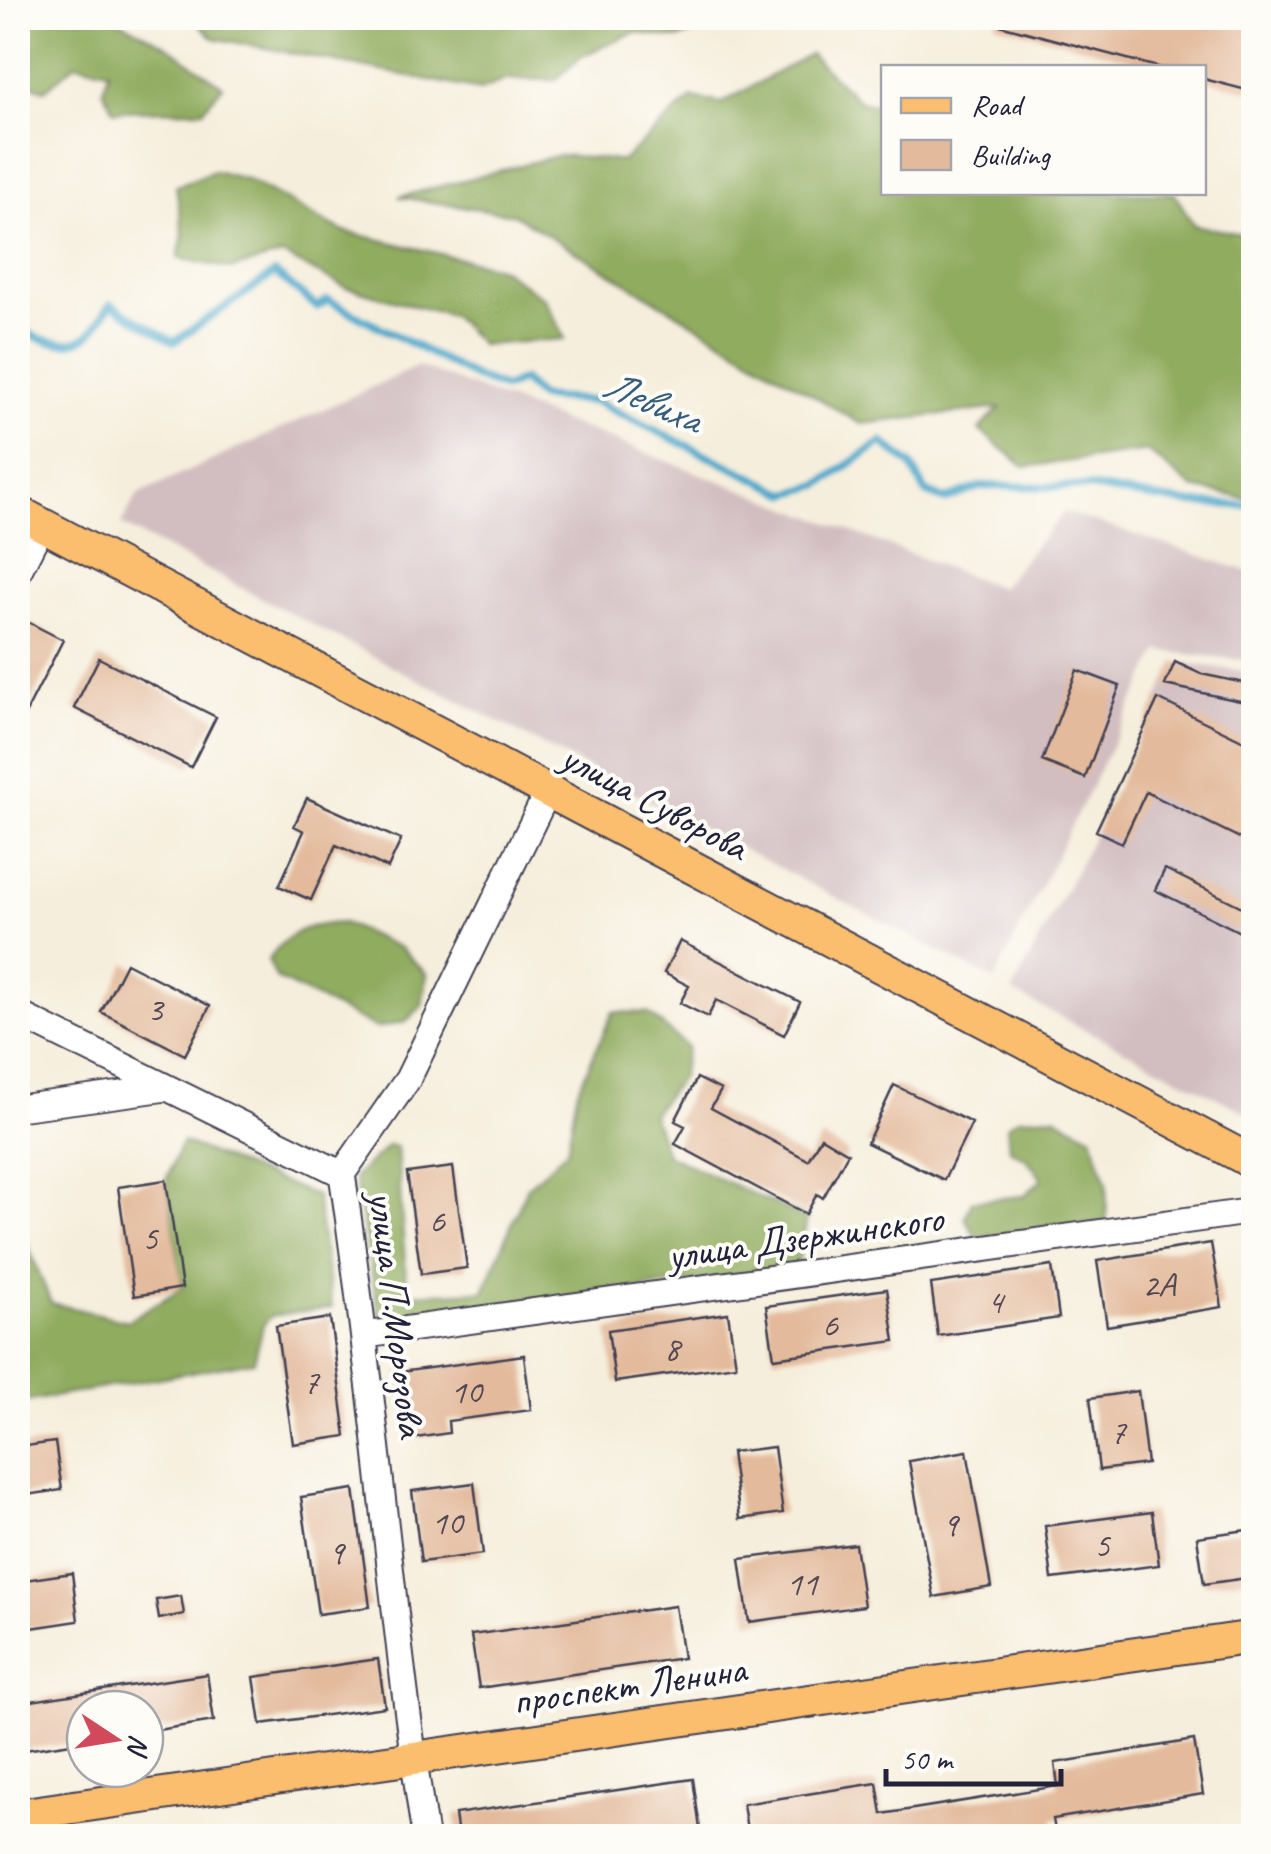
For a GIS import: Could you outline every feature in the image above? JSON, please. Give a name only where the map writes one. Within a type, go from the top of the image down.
[{"type":"main road","name":"улица Суворова","points":[[30,519],[1254,1163]]},
{"type":"main road","name":"проспект Ленина","points":[[18,1816],[1254,1637]]},
{"type":"street","points":[[18,572],[30,519]]},
{"type":"street","name":"улица П.Морозова","points":[[425,1836],[366,1335],[342,1174],[408,1079],[548,792]]},
{"type":"street","points":[[18,1014],[342,1174]]},
{"type":"street","points":[[18,1108],[167,1088]]},
{"type":"street","name":"улица Дзержинского","points":[[366,1335],[1254,1211]]},
{"type":"shaded area","points":[[418,366],[1000,588],[1064,512],[1253,573],[1253,661],[1159,651],[994,980],[121,525],[138,494]]},
{"type":"shaded area","points":[[1175,662],[1253,672],[1253,1116],[1012,992],[1096,831]]},
{"type":"green space","points":[[18,18],[114,18],[166,45],[223,86],[203,110],[114,111],[103,90],[109,70],[75,64],[45,90],[18,80]]},
{"type":"green space","points":[[192,18],[742,18],[677,39],[635,32],[582,56],[555,80],[508,79],[480,90],[214,38]]},
{"type":"green space","points":[[810,54],[859,101],[881,106],[881,195],[1175,195],[1194,225],[1253,236],[1253,500],[1193,488],[1147,451],[1025,467],[979,430],[1000,408],[861,424],[513,214],[399,197],[560,155],[622,161],[692,98],[722,103]]},
{"type":"green space","points":[[214,171],[246,179],[342,231],[501,268],[545,299],[565,339],[481,345],[453,316],[345,287],[282,255],[232,269],[178,258],[183,234],[176,186]]},
{"type":"green space","points":[[343,923],[400,948],[427,974],[422,1006],[405,1022],[376,1028],[276,978],[268,960],[284,941],[309,927]]},
{"type":"green space","points":[[613,1012],[648,1013],[687,1047],[681,1077],[652,1114],[666,1154],[807,1219],[797,1268],[381,1324],[354,1177],[389,1145],[397,1148],[407,1294],[484,1291],[527,1187],[567,1150],[577,1092]]},
{"type":"green space","points":[[1055,1116],[1092,1136],[1107,1183],[1106,1223],[977,1238],[965,1218],[972,1201],[1024,1196],[1042,1179],[1026,1158],[1009,1149],[1007,1126],[1018,1118]]},
{"type":"green space","points":[[182,1142],[316,1196],[332,1308],[271,1316],[263,1325],[254,1361],[18,1403],[18,1220],[51,1303],[127,1321],[182,1288],[166,1180]]},
{"type":"building","points":[[997,18],[1230,18],[1254,24],[1254,92],[1206,80],[1206,65],[1150,65],[996,24]]},
{"type":"building","points":[[18,617],[63,640],[18,728]]},
{"type":"building","points":[[99,658],[216,717],[191,767],[74,708]]},
{"type":"building","points":[[1175,662],[1201,674],[1254,685],[1254,704],[1165,685]]},
{"type":"building","points":[[1077,670],[1120,686],[1085,778],[1042,761]]},
{"type":"building","points":[[1158,699],[1254,746],[1254,845],[1146,792],[1122,843],[1096,831]]},
{"type":"building","points":[[307,798],[401,840],[388,868],[336,845],[311,900],[279,886],[304,831],[294,826]]},
{"type":"building","points":[[1165,869],[1254,913],[1254,939],[1155,890]]},
{"type":"building","points":[[680,941],[800,1002],[784,1035],[716,1000],[708,1017],[680,1003],[689,986],[664,973]]},
{"type":"building","points":[[126,963],[210,1006],[185,1055],[101,1012]]},
{"type":"building","points":[[697,1078],[721,1090],[711,1108],[808,1160],[821,1137],[848,1153],[823,1198],[817,1194],[806,1214],[675,1144],[685,1126],[675,1121]]},
{"type":"building","points":[[894,1085],[972,1123],[944,1180],[867,1143]]},
{"type":"building","points":[[453,1167],[467,1268],[421,1274],[407,1173]]},
{"type":"building","points":[[166,1180],[182,1288],[134,1296],[118,1187]]},
{"type":"building","points":[[1211,1243],[1222,1307],[1107,1326],[1097,1261]]},
{"type":"building","points":[[1052,1266],[1059,1318],[938,1336],[931,1284]]},
{"type":"building","points":[[887,1289],[895,1341],[774,1358],[766,1306]]},
{"type":"building","points":[[728,1313],[736,1365],[615,1382],[608,1330]]},
{"type":"building","points":[[330,1318],[346,1436],[293,1444],[276,1326]]},
{"type":"building","points":[[524,1355],[531,1410],[448,1421],[449,1433],[409,1439],[400,1372]]},
{"type":"building","points":[[1138,1391],[1147,1464],[1099,1470],[1090,1398]]},
{"type":"building","points":[[55,1442],[62,1490],[18,1496],[18,1447]]},
{"type":"building","points":[[774,1447],[783,1513],[740,1519],[731,1452]]},
{"type":"building","points":[[967,1451],[991,1587],[934,1597],[909,1461]]},
{"type":"building","points":[[474,1483],[483,1554],[421,1562],[412,1491]]},
{"type":"building","points":[[354,1489],[370,1607],[318,1614],[301,1497]]},
{"type":"building","points":[[1152,1512],[1159,1565],[1052,1579],[1045,1526]]},
{"type":"building","points":[[1254,1529],[1254,1577],[1204,1584],[1197,1537]]},
{"type":"building","points":[[855,1544],[864,1606],[749,1622],[740,1559]]},
{"type":"building","points":[[72,1573],[78,1621],[18,1630],[18,1581]]},
{"type":"building","points":[[181,1596],[184,1614],[159,1619],[156,1600]]},
{"type":"building","points":[[675,1606],[683,1658],[479,1688],[471,1635]]},
{"type":"building","points":[[378,1659],[385,1707],[261,1724],[254,1677]]},
{"type":"building","points":[[207,1674],[214,1721],[165,1729],[165,1689],[109,1689]]},
{"type":"building","points":[[65,1696],[65,1744],[18,1751],[18,1703]]},
{"type":"building","points":[[1194,1740],[1203,1794],[1053,1819],[1056,1836],[748,1836],[743,1804],[877,1783],[882,1814],[1058,1786],[1055,1763]]},
{"type":"building","points":[[693,1779],[701,1836],[458,1836],[455,1814]]},
{"type":"waterway","name":"Левиха","points":[[18,323],[40,338],[69,343],[89,334],[111,304],[174,342],[275,273],[317,307],[328,300],[477,378],[505,388],[522,380],[539,397],[594,401],[788,494],[819,485],[882,442],[911,465],[926,492],[945,500],[982,486],[1088,487],[1186,503],[1254,506]]}]
